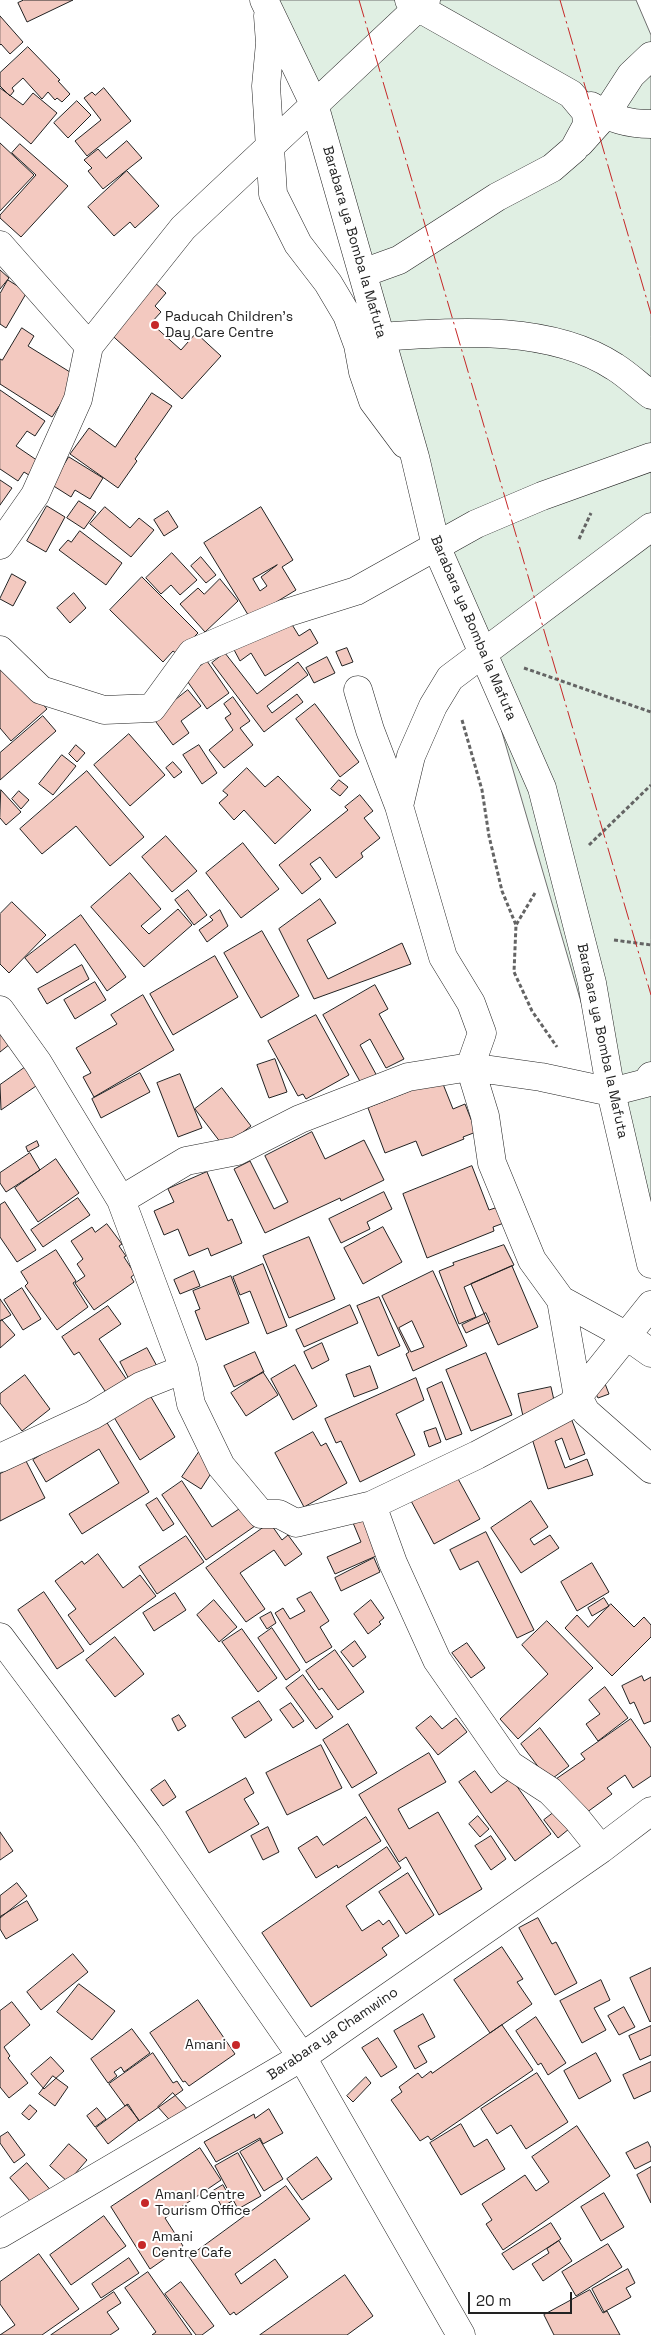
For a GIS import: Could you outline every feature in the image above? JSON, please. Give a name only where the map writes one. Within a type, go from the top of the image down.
[{"type":"street","name":"Barabara ya Bomba la Mafuta","points":[[266,1],[314,104],[415,457],[436,546],[542,788],[592,983],[611,1092],[651,1264]]},
{"type":"street","points":[[266,1],[270,43],[266,86],[273,194],[298,244],[328,283],[347,315],[358,345],[362,372],[373,402],[415,457]]},
{"type":"street","points":[[0,544],[35,494],[78,399],[89,346],[183,228],[418,3],[605,115],[629,124],[651,124]]},
{"type":"street","points":[[363,273],[399,260],[497,197],[552,168],[574,149],[605,115],[631,75],[651,56]]},
{"type":"street","points":[[571,94],[586,112],[587,125],[574,149]]},
{"type":"street","points":[[0,245],[89,346]]},
{"type":"street","points":[[381,337],[482,333],[526,337],[568,345],[614,366],[651,395]]},
{"type":"street","points":[[0,650],[41,690],[104,710],[152,708],[192,653],[286,613],[356,591],[476,524],[542,496],[651,457]]},
{"type":"street","points":[[399,806],[411,756],[433,706],[450,678],[651,527]]},
{"type":"street","points":[[358,690],[370,730],[399,806],[443,957],[470,1003],[482,1033],[470,1067],[484,1116],[492,1164],[532,1260],[561,1300],[627,1336],[651,1353]]},
{"type":"street","points":[[0,1010],[38,1063],[121,1200],[184,1369],[191,1404],[222,1466],[261,1514],[279,1514],[296,1523],[372,1505],[511,1437],[570,1405],[651,1305]]},
{"type":"street","points":[[121,1200],[186,1161],[237,1151],[300,1119],[408,1077],[470,1067],[541,1076],[611,1092],[646,1083],[651,1076]]},
{"type":"street","points":[[561,1300],[578,1396],[586,1412],[651,1469]]},
{"type":"street","points":[[0,1458],[93,1414],[141,1386],[184,1369]]},
{"type":"street","points":[[372,1505],[393,1563],[437,1660],[510,1765],[550,1791],[577,1819],[600,1849]]},
{"type":"street","points":[[0,1637],[147,1834],[302,2057],[461,2335]]},
{"type":"street","name":"Barabara ya Chamwino","points":[[0,2234],[302,2057],[600,1849],[651,1811]]},
{"type":"path","points":[[483,654],[651,712]]},
{"type":"path","points":[[450,678],[482,790],[489,836],[502,891],[516,925]]},
{"type":"green space","points":[[269,0],[636,0],[651,35],[651,1241],[470,623]]},
{"type":"building","points":[[24,0],[73,0],[27,22],[18,3]]},
{"type":"building","points":[[0,16],[23,42],[10,54],[0,45]]},
{"type":"building","points":[[28,47],[60,80],[58,81],[70,94],[62,102],[57,98],[55,100],[48,92],[42,99],[23,78],[12,88],[14,91],[10,96],[0,86],[0,73]]},
{"type":"building","points":[[0,88],[23,105],[33,93],[57,113],[31,144],[0,117]]},
{"type":"building","points":[[104,88],[131,121],[87,156],[75,141],[101,120],[84,98],[92,92],[95,95]]},
{"type":"building","points":[[77,101],[91,115],[68,138],[54,123]]},
{"type":"building","points":[[127,141],[142,158],[103,189],[88,171],[92,168],[84,160],[98,149],[106,158]]},
{"type":"building","points":[[0,143],[34,175],[0,211]]},
{"type":"building","points":[[20,144],[68,186],[21,237],[0,218],[0,215],[36,175],[12,153]]},
{"type":"building","points":[[127,171],[159,206],[135,228],[130,222],[114,236],[88,207]]},
{"type":"building","points":[[0,270],[9,278],[0,289]]},
{"type":"building","points":[[151,279],[166,293],[155,306],[161,312],[151,323],[181,350],[196,333],[221,356],[182,399],[105,329]]},
{"type":"building","points":[[8,280],[27,292],[6,328],[0,324],[0,294]]},
{"type":"building","points":[[22,328],[34,336],[28,346],[78,377],[52,417],[0,384],[0,359],[2,360]]},
{"type":"building","points":[[0,390],[45,421],[35,436],[27,431],[16,446],[41,463],[32,477],[24,472],[18,481],[0,469]]},
{"type":"building","points":[[152,393],[172,406],[135,459],[137,461],[118,488],[70,454],[89,428],[115,447]]},
{"type":"building","points":[[69,457],[103,478],[90,499],[75,490],[71,497],[52,485]]},
{"type":"building","points":[[0,480],[12,488],[0,505]]},
{"type":"building","points":[[79,501],[96,512],[84,529],[67,518]]},
{"type":"building","points":[[47,506],[65,517],[46,552],[27,541]]},
{"type":"building","points":[[105,507],[130,528],[139,518],[154,530],[131,557],[90,524]]},
{"type":"building","points":[[261,507],[293,560],[282,567],[296,590],[250,618],[204,543]],"holes":[[[277,565],[261,577],[267,586],[260,591],[253,579]]]},
{"type":"building","points":[[168,511],[178,527],[164,536],[154,520]]},
{"type":"building","points":[[80,531],[122,563],[106,585],[59,550],[68,540],[71,542]]},
{"type":"building","points":[[172,553],[197,580],[180,595],[171,585],[161,594],[146,578]]},
{"type":"building","points":[[201,557],[216,575],[206,583],[191,566]]},
{"type":"building","points":[[12,574],[26,582],[13,606],[0,599]]},
{"type":"building","points":[[142,577],[198,633],[177,654],[173,651],[163,662],[110,610]]},
{"type":"building","points":[[220,579],[238,601],[205,632],[180,604],[198,588],[204,594]]},
{"type":"building","points":[[74,593],[86,608],[70,623],[57,608]]},
{"type":"building","points":[[288,618],[299,636],[310,629],[318,643],[265,676],[251,653],[240,661],[232,646]]},
{"type":"building","points":[[347,648],[353,662],[342,666],[336,652]]},
{"type":"building","points":[[225,653],[257,694],[298,662],[308,675],[267,706],[272,713],[297,694],[303,702],[264,732],[212,663]]},
{"type":"building","points":[[327,657],[335,673],[314,683],[306,668]]},
{"type":"building","points":[[6,661],[47,709],[11,741],[0,728],[0,667]]},
{"type":"building","points":[[207,661],[229,693],[207,709],[185,678]]},
{"type":"building","points":[[188,690],[201,706],[181,721],[189,733],[173,745],[153,718]]},
{"type":"building","points":[[233,697],[250,721],[240,728],[253,745],[224,768],[209,750],[233,730],[225,718],[231,714],[224,704]]},
{"type":"building","points":[[315,704],[359,762],[340,777],[296,719]]},
{"type":"building","points":[[43,716],[56,731],[0,780],[0,753]]},
{"type":"building","points":[[129,734],[165,775],[130,806],[94,765]]},
{"type":"building","points":[[76,745],[85,753],[77,762],[69,754]]},
{"type":"building","points":[[199,745],[217,773],[202,784],[183,755]]},
{"type":"building","points":[[62,755],[76,766],[53,795],[39,784]]},
{"type":"building","points":[[173,762],[182,772],[174,778],[166,768]]},
{"type":"building","points":[[247,768],[265,787],[278,776],[311,810],[275,844],[244,810],[234,820],[219,803],[228,795],[223,791]]},
{"type":"building","points":[[87,771],[144,837],[110,866],[76,826],[42,854],[20,829]]},
{"type":"building","points":[[339,780],[348,787],[340,796],[331,789]]},
{"type":"building","points":[[1,790],[21,812],[6,825],[0,818]]},
{"type":"building","points":[[19,791],[29,800],[21,809],[12,799]]},
{"type":"building","points":[[360,795],[373,811],[364,818],[380,838],[361,853],[363,857],[336,878],[320,857],[310,864],[321,879],[302,894],[279,865],[348,810],[345,807]]},
{"type":"building","points":[[166,836],[197,871],[172,892],[142,857]]},
{"type":"building","points":[[243,843],[279,889],[241,918],[206,873]]},
{"type":"building","points":[[130,873],[161,909],[141,926],[149,934],[178,909],[192,925],[144,967],[91,907]]},
{"type":"building","points":[[188,890],[207,915],[194,925],[175,900]]},
{"type":"building","points":[[320,899],[336,923],[307,940],[328,979],[402,943],[411,964],[314,999],[279,929]]},
{"type":"building","points":[[12,902],[46,935],[9,973],[0,964],[0,914]]},
{"type":"building","points":[[220,910],[228,926],[207,942],[199,930],[213,920],[210,917]]},
{"type":"building","points":[[81,915],[126,977],[107,991],[75,944],[37,973],[25,958]]},
{"type":"building","points":[[262,931],[299,996],[261,1018],[224,953]]},
{"type":"building","points":[[215,956],[238,997],[173,1035],[150,994]]},
{"type":"building","points":[[82,965],[89,979],[47,1004],[38,989]]},
{"type":"building","points":[[95,982],[106,1000],[75,1019],[64,1000]]},
{"type":"building","points":[[375,985],[388,1009],[379,1014],[404,1059],[386,1068],[370,1039],[360,1045],[377,1076],[362,1085],[323,1015]]},
{"type":"building","points":[[143,995],[174,1050],[94,1097],[83,1077],[91,1073],[76,1048],[117,1024],[111,1015]]},
{"type":"building","points":[[316,1015],[349,1075],[306,1099],[303,1094],[298,1096],[268,1041]]},
{"type":"building","points":[[0,1030],[10,1044],[0,1052]]},
{"type":"building","points":[[275,1059],[287,1092],[269,1098],[257,1065]]},
{"type":"building","points":[[27,1066],[39,1084],[1,1110],[0,1085]]},
{"type":"building","points":[[140,1073],[150,1092],[101,1118],[92,1099]]},
{"type":"building","points":[[180,1074],[202,1128],[178,1137],[157,1083]]},
{"type":"building","points":[[441,1079],[453,1109],[465,1104],[476,1132],[463,1137],[464,1139],[422,1156],[416,1141],[385,1153],[368,1108]]},
{"type":"building","points":[[222,1088],[251,1126],[224,1147],[195,1109]]},
{"type":"building","points":[[312,1132],[325,1159],[364,1140],[384,1180],[341,1201],[340,1198],[265,1233],[234,1169],[250,1161],[274,1209],[288,1202],[265,1156]]},
{"type":"building","points":[[37,1141],[39,1146],[28,1152],[26,1147]]},
{"type":"building","points":[[30,1153],[40,1170],[6,1192],[0,1183],[0,1173]]},
{"type":"building","points":[[56,1159],[79,1193],[38,1222],[15,1188]]},
{"type":"building","points":[[472,1166],[489,1210],[498,1207],[504,1223],[493,1227],[494,1231],[427,1258],[403,1194]]},
{"type":"building","points":[[207,1172],[228,1221],[232,1219],[242,1243],[211,1256],[208,1248],[189,1256],[178,1229],[164,1235],[154,1211],[174,1202],[168,1189]]},
{"type":"building","points":[[384,1192],[392,1209],[367,1222],[370,1229],[341,1243],[329,1219]]},
{"type":"building","points":[[78,1198],[90,1215],[43,1247],[31,1230]]},
{"type":"building","points":[[5,1202],[36,1250],[17,1262],[0,1237],[0,1205]]},
{"type":"building","points":[[107,1224],[122,1244],[119,1246],[135,1274],[131,1277],[134,1282],[94,1310],[75,1283],[85,1276],[77,1264],[83,1259],[71,1241],[92,1227],[95,1232]]},
{"type":"building","points":[[383,1227],[402,1262],[363,1284],[344,1248]]},
{"type":"building","points":[[309,1237],[335,1299],[289,1318],[263,1256]]},
{"type":"building","points":[[504,1245],[514,1265],[464,1287],[476,1317],[459,1324],[439,1271],[454,1265],[453,1263]]},
{"type":"building","points":[[56,1250],[76,1281],[73,1283],[88,1307],[57,1330],[25,1286],[28,1283],[21,1272]]},
{"type":"building","points":[[263,1264],[287,1326],[267,1334],[250,1291],[240,1295],[233,1277]]},
{"type":"building","points":[[512,1266],[538,1327],[498,1345],[471,1284]]},
{"type":"building","points":[[194,1271],[200,1286],[180,1294],[174,1280]]},
{"type":"building","points":[[433,1271],[467,1346],[413,1371],[406,1354],[409,1352],[382,1296]],"holes":[[[412,1321],[424,1347],[411,1352],[399,1328]]]},
{"type":"building","points":[[231,1276],[249,1323],[206,1340],[195,1311],[200,1309],[193,1291]]},
{"type":"building","points":[[22,1288],[41,1319],[23,1330],[4,1300]]},
{"type":"building","points":[[379,1297],[400,1346],[378,1356],[357,1306]]},
{"type":"building","points":[[0,1299],[11,1315],[0,1321]]},
{"type":"building","points":[[350,1305],[358,1323],[304,1347],[296,1330]]},
{"type":"building","points":[[108,1306],[121,1324],[99,1339],[129,1383],[109,1397],[79,1352],[74,1355],[62,1337]]},
{"type":"building","points":[[486,1313],[490,1322],[466,1333],[462,1325]]},
{"type":"building","points":[[2,1320],[15,1335],[0,1348],[0,1321]]},
{"type":"building","points":[[322,1343],[329,1360],[312,1369],[304,1352]]},
{"type":"building","points":[[147,1348],[158,1368],[131,1383],[120,1362]]},
{"type":"building","points":[[255,1352],[264,1372],[234,1387],[224,1366]]},
{"type":"building","points":[[486,1353],[512,1415],[471,1431],[446,1370]]},
{"type":"building","points":[[295,1365],[317,1406],[293,1420],[271,1379]]},
{"type":"building","points":[[370,1366],[378,1388],[354,1397],[346,1375]]},
{"type":"building","points":[[263,1372],[278,1395],[246,1416],[231,1393]]},
{"type":"building","points":[[25,1375],[50,1409],[22,1431],[0,1403],[0,1394]]},
{"type":"building","points":[[416,1378],[424,1400],[396,1414],[415,1455],[360,1482],[341,1441],[336,1443],[325,1419]]},
{"type":"building","points":[[604,1381],[609,1394],[598,1398],[592,1386]]},
{"type":"building","points":[[442,1382],[462,1434],[446,1440],[427,1389]]},
{"type":"building","points":[[551,1387],[556,1409],[523,1416],[518,1394]]},
{"type":"building","points":[[148,1392],[175,1437],[140,1460],[112,1414]]},
{"type":"building","points":[[569,1413],[585,1454],[570,1460],[562,1438],[555,1441],[565,1468],[587,1459],[593,1475],[548,1489],[529,1429]]},
{"type":"building","points":[[103,1416],[149,1492],[82,1534],[69,1514],[119,1483],[99,1449],[46,1482],[33,1460]]},
{"type":"building","points":[[436,1428],[441,1442],[429,1447],[424,1432]]},
{"type":"building","points":[[313,1432],[321,1446],[326,1443],[347,1483],[304,1507],[275,1453]]},
{"type":"building","points":[[199,1452],[217,1464],[201,1489],[182,1477]]},
{"type":"building","points":[[26,1461],[45,1498],[0,1521],[0,1474]]},
{"type":"building","points":[[456,1475],[480,1519],[434,1544],[410,1499]]},
{"type":"building","points":[[182,1481],[212,1527],[242,1507],[255,1526],[206,1560],[162,1495]]},
{"type":"building","points":[[157,1498],[174,1524],[163,1531],[146,1505]]},
{"type":"building","points":[[531,1501],[548,1527],[530,1539],[534,1545],[550,1535],[559,1548],[521,1573],[491,1528]]},
{"type":"building","points":[[365,1511],[383,1553],[335,1574],[327,1557],[361,1542],[351,1518]]},
{"type":"building","points":[[270,1523],[282,1540],[288,1535],[302,1554],[285,1566],[274,1550],[240,1573],[265,1609],[246,1622],[206,1568]]},
{"type":"building","points":[[486,1532],[534,1630],[517,1638],[478,1561],[460,1570],[450,1550]]},
{"type":"building","points":[[186,1536],[204,1562],[157,1594],[139,1567]]},
{"type":"building","points":[[98,1554],[123,1588],[140,1575],[156,1596],[90,1645],[68,1615],[76,1609],[55,1581],[82,1561],[84,1564]]},
{"type":"building","points":[[374,1558],[380,1572],[341,1591],[335,1578]]},
{"type":"building","points":[[592,1563],[609,1592],[577,1611],[561,1582]]},
{"type":"building","points":[[44,1592],[84,1651],[57,1669],[18,1610]]},
{"type":"building","points":[[311,1592],[329,1621],[320,1627],[332,1647],[306,1663],[275,1613],[283,1608],[290,1619],[305,1611],[297,1599]]},
{"type":"building","points":[[175,1593],[186,1610],[154,1631],[143,1613]]},
{"type":"building","points":[[604,1598],[609,1606],[592,1616],[588,1608]]},
{"type":"building","points":[[214,1600],[237,1627],[219,1642],[197,1615]]},
{"type":"building","points":[[371,1600],[384,1618],[379,1622],[381,1624],[368,1634],[354,1614]]},
{"type":"building","points":[[611,1604],[634,1627],[644,1617],[651,1625],[651,1637],[612,1676],[565,1628],[577,1615],[588,1627]]},
{"type":"building","points":[[271,1612],[276,1623],[267,1629],[260,1618]]},
{"type":"building","points":[[547,1621],[593,1668],[518,1739],[500,1719],[548,1674],[522,1645]]},
{"type":"building","points":[[272,1628],[300,1670],[286,1680],[258,1638]]},
{"type":"building","points":[[242,1629],[277,1678],[258,1692],[222,1642]]},
{"type":"building","points":[[115,1637],[144,1674],[115,1697],[86,1660]]},
{"type":"building","points":[[355,1641],[366,1657],[353,1667],[341,1652]]},
{"type":"building","points":[[467,1643],[485,1668],[471,1678],[452,1653]]},
{"type":"building","points":[[335,1650],[364,1692],[338,1710],[322,1688],[319,1690],[306,1671]]},
{"type":"building","points":[[303,1675],[333,1717],[316,1729],[286,1688]]},
{"type":"building","points":[[642,1676],[644,1681],[651,1677],[651,1721],[644,1724],[634,1702],[630,1704],[622,1686]]},
{"type":"building","points":[[605,1687],[628,1718],[598,1741],[586,1724],[600,1714],[589,1700]]},
{"type":"building","points":[[259,1701],[272,1720],[245,1738],[232,1718]]},
{"type":"building","points":[[291,1703],[304,1721],[293,1728],[280,1710]]},
{"type":"building","points":[[179,1715],[186,1726],[178,1731],[172,1719]]},
{"type":"building","points":[[431,1716],[442,1729],[456,1718],[467,1732],[438,1755],[416,1728]]},
{"type":"building","points":[[631,1719],[651,1748],[651,1776],[633,1788],[625,1775],[607,1788],[612,1794],[579,1818],[553,1781],[585,1759],[581,1754]]},
{"type":"building","points":[[348,1724],[377,1773],[352,1788],[323,1740]]},
{"type":"building","points":[[540,1728],[569,1766],[549,1781],[521,1744]]},
{"type":"building","points":[[321,1745],[342,1788],[287,1815],[266,1773]]},
{"type":"building","points":[[429,1753],[446,1782],[398,1809],[409,1829],[438,1812],[482,1889],[439,1915],[406,1857],[399,1862],[359,1795]]},
{"type":"building","points":[[475,1771],[491,1793],[511,1778],[551,1834],[515,1861],[459,1782]]},
{"type":"building","points":[[246,1778],[254,1793],[244,1799],[259,1824],[209,1853],[186,1812]]},
{"type":"building","points":[[165,1780],[176,1797],[163,1806],[151,1790]]},
{"type":"building","points":[[561,1807],[575,1824],[558,1838],[544,1820]]},
{"type":"building","points":[[478,1816],[489,1829],[480,1837],[469,1824]]},
{"type":"building","points":[[366,1817],[381,1841],[338,1868],[337,1865],[316,1878],[298,1848],[317,1836],[323,1845]]},
{"type":"building","points":[[268,1827],[279,1852],[263,1860],[251,1836]]},
{"type":"building","points":[[0,1832],[13,1851],[0,1860]]},
{"type":"building","points":[[491,1836],[506,1859],[491,1870],[475,1846]]},
{"type":"building","points":[[387,1847],[401,1868],[346,1906],[362,1931],[379,1920],[383,1925],[389,1920],[399,1936],[382,1948],[387,1955],[311,2007],[262,1933]]},
{"type":"building","points":[[408,1873],[434,1915],[406,1934],[379,1892]]},
{"type":"building","points":[[17,1883],[27,1896],[0,1918],[0,1896]]},
{"type":"building","points":[[27,1901],[38,1920],[6,1939],[0,1929],[0,1917]]},
{"type":"building","points":[[538,1918],[552,1944],[556,1942],[577,1983],[555,1995],[519,1928]]},
{"type":"building","points":[[502,1947],[523,1979],[517,1982],[532,2004],[490,2033],[454,1980]]},
{"type":"building","points":[[73,1954],[88,1972],[41,2010],[27,1992]]},
{"type":"building","points":[[651,1968],[651,2021],[650,2022],[630,1978]]},
{"type":"building","points":[[601,1980],[610,2000],[594,2008],[606,2030],[582,2043],[560,2001]]},
{"type":"building","points":[[79,1984],[115,2011],[92,2040],[57,2012]]},
{"type":"building","points":[[198,2000],[235,2054],[189,2086],[185,2081],[183,2082],[150,2033]]},
{"type":"building","points":[[12,2002],[30,2025],[4,2047],[10,2056],[8,2058],[28,2083],[9,2098],[0,2087],[0,2011]]},
{"type":"building","points":[[624,2007],[635,2027],[619,2035],[608,2016]]},
{"type":"building","points":[[423,2014],[435,2037],[418,2046],[427,2062],[415,2069],[394,2031]]},
{"type":"building","points":[[536,2017],[566,2063],[548,2075],[541,2063],[538,2065],[516,2031]]},
{"type":"building","points":[[502,2025],[533,2070],[431,2140],[428,2136],[420,2141],[391,2100],[402,2092],[399,2087],[418,2073],[422,2078],[431,2071],[432,2073]]},
{"type":"building","points":[[651,2026],[651,2055],[640,2060],[629,2036]]},
{"type":"building","points":[[132,2029],[150,2053],[124,2072],[121,2067],[114,2072],[117,2076],[108,2083],[91,2059]]},
{"type":"building","points":[[378,2038],[397,2067],[381,2077],[362,2048]]},
{"type":"building","points":[[153,2053],[173,2083],[177,2081],[183,2090],[139,2121],[128,2104],[125,2106],[109,2084]]},
{"type":"building","points":[[596,2053],[611,2081],[579,2099],[564,2071]]},
{"type":"building","points":[[51,2057],[64,2071],[44,2089],[31,2074]]},
{"type":"building","points":[[651,2062],[651,2091],[634,2099],[623,2075]]},
{"type":"building","points":[[537,2073],[568,2122],[526,2149],[511,2125],[497,2134],[481,2109]]},
{"type":"building","points":[[53,2076],[68,2087],[55,2106],[39,2094]]},
{"type":"building","points":[[366,2077],[371,2083],[353,2102],[347,2096]]},
{"type":"building","points":[[173,2093],[190,2112],[174,2125],[158,2107]]},
{"type":"building","points":[[30,2105],[37,2111],[29,2120],[22,2114]]},
{"type":"building","points":[[127,2105],[139,2120],[108,2144],[96,2128]]},
{"type":"building","points":[[97,2108],[106,2119],[95,2127],[87,2116]]},
{"type":"building","points":[[269,2109],[283,2133],[263,2144],[260,2138],[216,2162],[204,2142],[254,2114],[255,2118]]},
{"type":"building","points":[[461,2124],[474,2147],[487,2139],[505,2169],[461,2195],[430,2143]]},
{"type":"building","points":[[577,2126],[610,2176],[503,2250],[486,2224],[492,2220],[482,2204],[525,2175],[536,2191],[549,2182],[532,2157]]},
{"type":"building","points":[[8,2132],[25,2155],[14,2163],[0,2143],[0,2137]]},
{"type":"building","points":[[260,2140],[283,2179],[264,2191],[240,2152]]},
{"type":"building","points":[[648,2142],[651,2148],[651,2161],[635,2169],[626,2153]]},
{"type":"building","points":[[69,2144],[87,2160],[68,2182],[50,2166]]},
{"type":"building","points":[[200,2148],[221,2180],[165,2218],[183,2246],[150,2269],[111,2207]]},
{"type":"building","points":[[238,2153],[261,2196],[238,2209],[215,2166]]},
{"type":"building","points":[[317,2157],[332,2179],[302,2200],[287,2179]]},
{"type":"building","points":[[27,2163],[54,2194],[37,2209],[10,2178]]},
{"type":"building","points":[[651,2167],[651,2203],[637,2175]]},
{"type":"building","points":[[223,2185],[232,2201],[222,2207],[213,2191]]},
{"type":"building","points":[[286,2186],[310,2219],[235,2274],[241,2284],[275,2259],[288,2277],[236,2315],[234,2312],[230,2315],[189,2257]]},
{"type":"building","points":[[604,2193],[624,2227],[601,2241],[581,2207]]},
{"type":"building","points":[[104,2216],[126,2246],[71,2285],[50,2255]]},
{"type":"building","points":[[551,2223],[561,2239],[513,2270],[502,2254]]},
{"type":"building","points":[[559,2241],[572,2261],[543,2281],[532,2264],[549,2253],[547,2249]]},
{"type":"building","points":[[608,2244],[622,2267],[576,2296],[562,2272]]},
{"type":"building","points":[[39,2254],[79,2309],[42,2335],[0,2335],[15,2325],[0,2304],[0,2282]]},
{"type":"building","points":[[129,2258],[139,2273],[101,2298],[92,2284]]},
{"type":"building","points":[[628,2269],[635,2283],[626,2288],[631,2297],[604,2312],[592,2289]]},
{"type":"building","points":[[148,2272],[192,2335],[152,2335],[156,2332],[125,2288]]},
{"type":"building","points":[[345,2275],[373,2316],[347,2335],[260,2335]]},
{"type":"building","points":[[181,2282],[214,2326],[202,2335],[196,2335],[165,2294]]},
{"type":"building","points":[[590,2290],[603,2313],[607,2311],[620,2335],[554,2335],[544,2315]]},
{"type":"building","points":[[114,2292],[121,2303],[107,2312],[119,2329],[110,2335],[51,2335]]},
{"type":"power","points":[[359,0],[651,995]]},
{"type":"power","points":[[560,0],[651,314]]},
{"type":"place","name":"Paducah Children's Day Care Centre","points":[[155,325]]},
{"type":"place","name":"Amani","points":[[236,2045]]},
{"type":"place","name":"AmanI Centre Tourism Office","points":[[145,2203]]},
{"type":"place","name":"Amani Centre Cafe","points":[[142,2245]]}]
